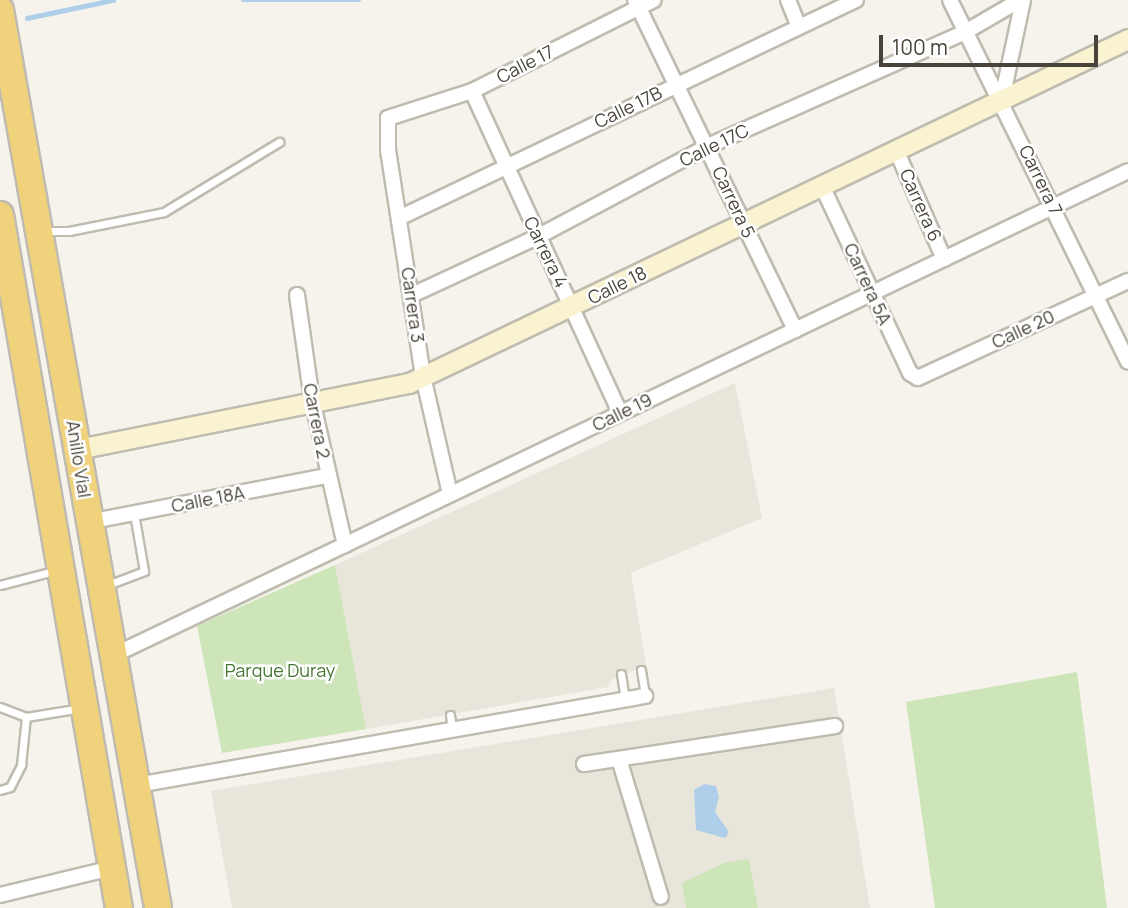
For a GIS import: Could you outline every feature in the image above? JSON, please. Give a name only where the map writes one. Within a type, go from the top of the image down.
[{"type":"highway","name":"Anillo Vial","points":[[0,10],[78,449],[88,522],[116,654],[158,908]]},
{"type":"highway","name":"Anillo Vial","points":[[0,215],[5,275],[61,569],[119,908]]},
{"type":"street","name":"Calle 17","points":[[391,116],[472,91],[637,3],[653,0]]},
{"type":"street","points":[[788,0],[799,27]]},
{"type":"street","name":"Calle 17B","points":[[401,217],[856,0]]},
{"type":"street","name":"Carrera 7","points":[[950,0],[1002,99],[1128,362]]},
{"type":"street","points":[[1002,99],[1021,0]]},
{"type":"street","name":"Calle 17C","points":[[412,295],[539,236],[708,146],[967,31],[1021,0]]},
{"type":"street","name":"Carrera 5","points":[[637,3],[795,330]]},
{"type":"street","name":"Calle 18","points":[[78,449],[423,376],[897,152],[1128,39]]},
{"type":"street","name":"Carrera 4","points":[[472,91],[504,167],[539,236],[620,413]]},
{"type":"street","name":"Carrera 3","points":[[391,116],[386,121],[388,150],[401,217],[423,376],[450,494]]},
{"type":"street","name":"Carrera 6","points":[[897,152],[944,259]]},
{"type":"street","name":"Calle 19","points":[[116,654],[1128,171]]},
{"type":"street","name":"Carrera 5A","points":[[822,186],[910,373],[918,378]]},
{"type":"street","name":"Calle 20","points":[[918,378],[1128,281]]},
{"type":"street","name":"Carrera 2","points":[[297,295],[312,400],[345,545]]},
{"type":"street","name":"Calle 18A","points":[[88,522],[328,476]]},
{"type":"street","points":[[137,785],[451,722],[645,696]]},
{"type":"street","points":[[584,764],[835,726]]},
{"type":"street","points":[[619,759],[661,897]]},
{"type":"street","points":[[0,895],[112,868]]},
{"type":"lane","points":[[38,231],[69,231],[164,212],[279,142]]},
{"type":"lane","points":[[101,587],[144,571],[134,513]]},
{"type":"lane","points":[[0,585],[61,569]]},
{"type":"lane","points":[[641,670],[645,696]]},
{"type":"lane","points":[[621,674],[625,699]]},
{"type":"lane","points":[[0,707],[26,717],[85,708]]},
{"type":"lane","points":[[0,790],[10,787],[21,765],[26,717]]},
{"type":"shaded area","points":[[735,383],[762,518],[631,573],[646,666],[612,679],[608,687],[366,729],[335,565]]},
{"type":"shaded area","points":[[834,688],[870,908],[758,908],[749,859],[682,883],[686,908],[232,908],[211,791]]},
{"type":"green space","name":"Parque Duray","points":[[335,565],[366,729],[222,753],[197,626]]},
{"type":"green space","points":[[1077,672],[1107,908],[935,908],[906,702]]},
{"type":"green space","points":[[749,859],[758,908],[686,908],[682,883],[724,863]]},
{"type":"water","points":[[704,784],[716,786],[719,797],[715,812],[729,832],[725,838],[696,830],[694,790]]},
{"type":"waterway","points":[[27,18],[113,0]]},
{"type":"waterway","points":[[243,0],[359,0]]}]
